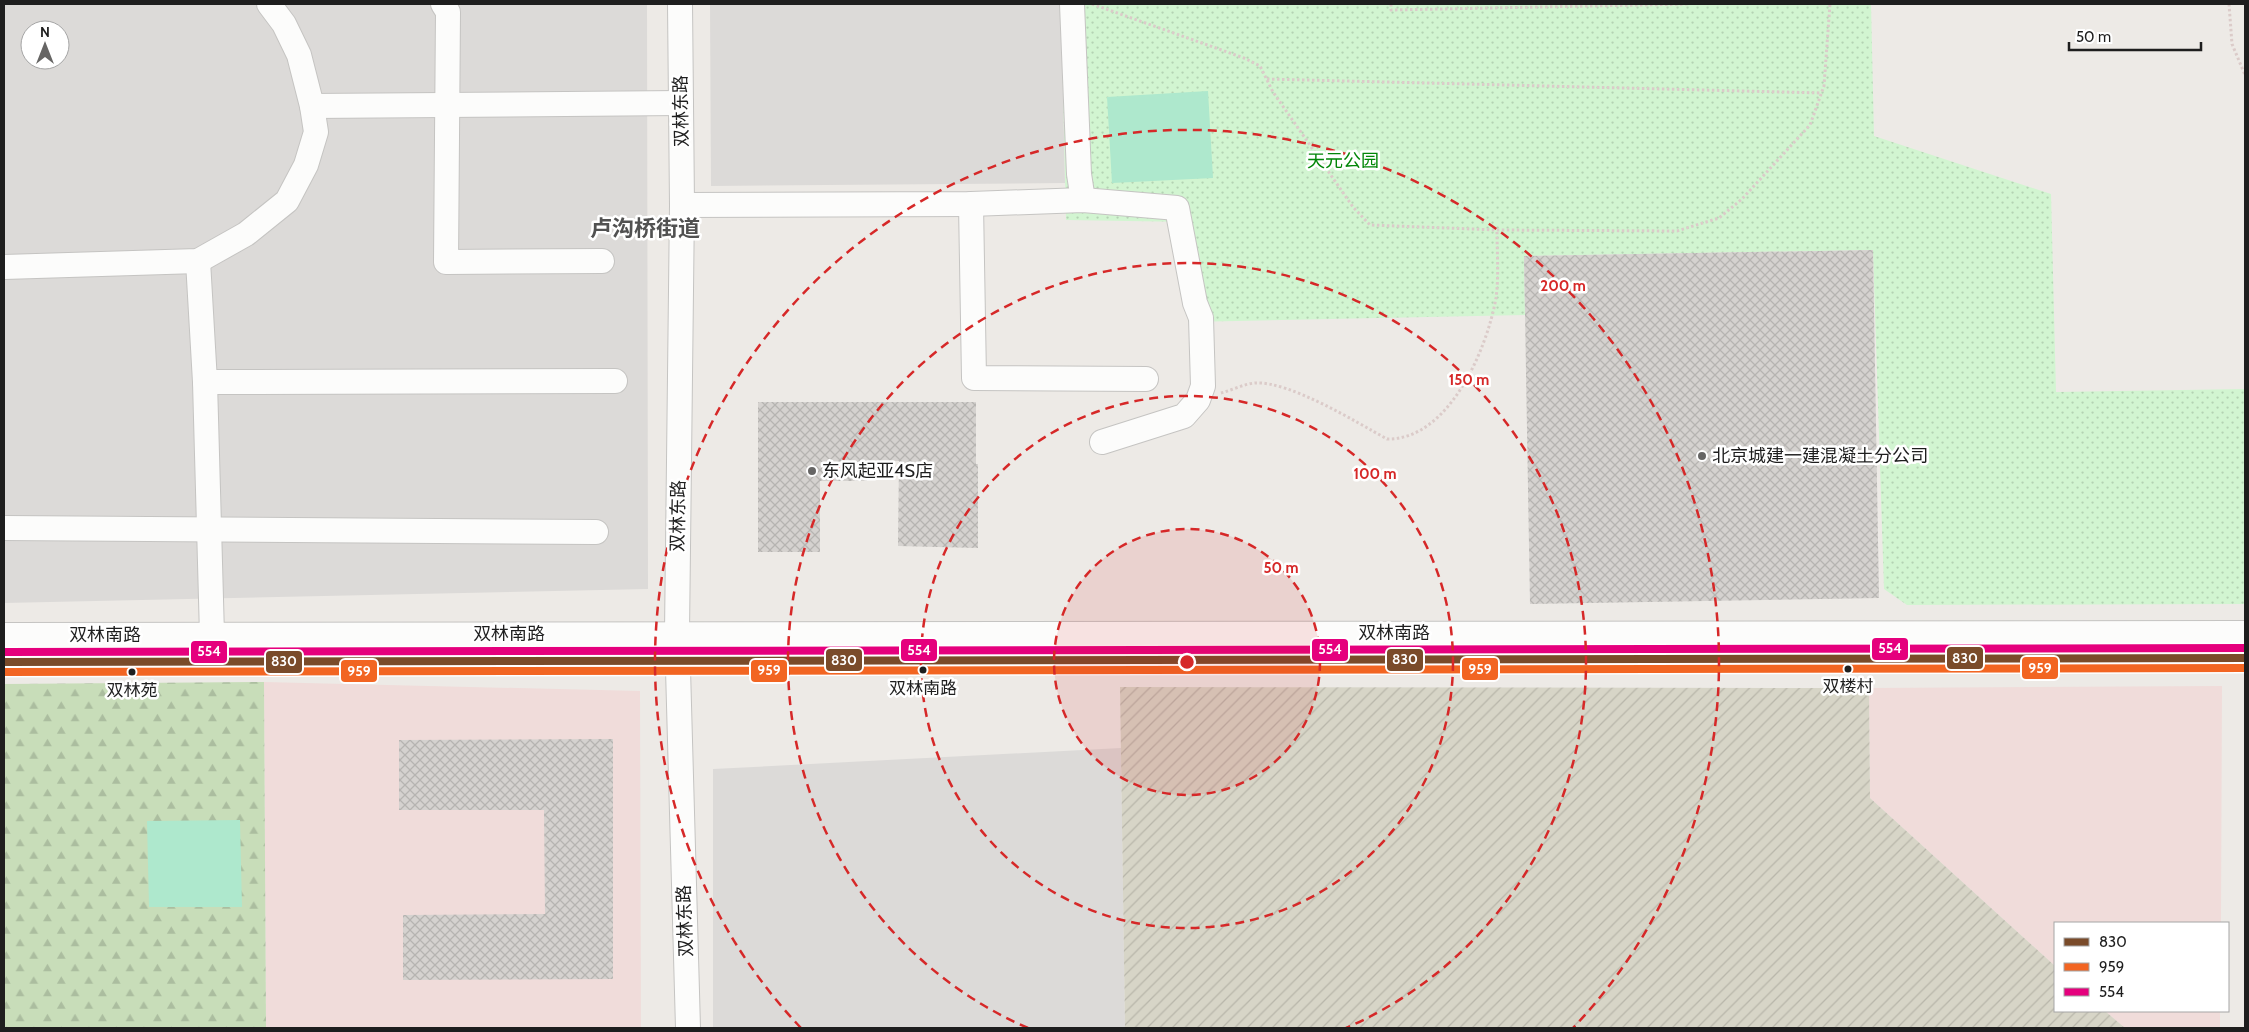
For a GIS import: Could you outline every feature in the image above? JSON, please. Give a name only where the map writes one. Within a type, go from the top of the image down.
[{"type":"street","points":[[4,267],[198,262],[246,234],[287,201],[306,165],[316,132],[312,106],[299,55],[284,24],[269,4]]},
{"type":"street","points":[[443,4],[448,12],[446,262],[602,261]]},
{"type":"street","name":"双林东路","points":[[680,4],[682,205],[677,634],[688,1028]]},
{"type":"street","points":[[1072,4],[1079,174],[1083,200]]},
{"type":"street","points":[[312,106],[681,103]]},
{"type":"street","points":[[682,205],[971,204],[1083,200],[1177,208],[1195,302],[1202,318],[1204,386],[1198,400],[1184,416],[1102,442]]},
{"type":"street","points":[[971,204],[974,378],[1146,379]]},
{"type":"street","points":[[198,262],[205,382],[212,635]]},
{"type":"street","points":[[205,382],[615,380]]},
{"type":"street","points":[[4,528],[596,532]]},
{"type":"street","name":"双林南路","points":[[4,635],[2245,633]]},
{"type":"street","name":"双林南路","points":[[4,662],[2245,658]]},
{"type":"path","points":[[1092,4],[1244,58],[1260,66],[1273,92],[1353,207],[1370,224],[1497,230],[1677,231],[1719,218],[1742,199],[1810,125],[1824,86],[1830,4]]},
{"type":"path","points":[[1391,4],[1391,10],[1690,4]]},
{"type":"path","points":[[2229,4],[2232,44],[2245,75]]},
{"type":"path","points":[[1266,79],[1822,93]]},
{"type":"path","points":[[1198,400],[1255,383],[1281,387],[1312,400],[1387,439],[1400,439],[1416,433],[1443,412],[1467,379],[1489,330],[1496,296],[1497,230]]},
{"type":"shaded area","points":[[4,4],[647,4],[648,589],[4,603]]},
{"type":"shaded area","points":[[710,4],[1061,4],[1065,183],[711,186]]},
{"type":"shaded area","points":[[264,682],[640,691],[641,1028],[266,1028]]},
{"type":"shaded area","points":[[2222,686],[2221,922],[2054,922],[2054,965],[1870,798],[1869,688]]},
{"type":"shaded area","points":[[1120,687],[1869,688],[1870,798],[2054,965],[2054,1012],[2106,1012],[2125,1028],[1125,1028]]},
{"type":"shaded area","points":[[1121,748],[1125,1028],[713,1028],[713,769]]},
{"type":"shaded area","points":[[2106,1012],[2220,1012],[2220,1028],[2125,1028]]},
{"type":"green space","name":"天元公园","points":[[1061,4],[1871,4],[1874,136],[2051,194],[2056,392],[2245,389],[2245,604],[1907,605],[1884,589],[1873,250],[1524,256],[1525,315],[1188,322],[1190,222],[1066,220]]},
{"type":"green space","points":[[1208,91],[1213,178],[1112,183],[1107,97]]},
{"type":"green space","points":[[264,682],[266,1028],[4,1028],[4,684]]},
{"type":"green space","points":[[240,820],[242,907],[149,907],[147,821]]},
{"type":"building","name":"北京城建一建混凝土分公司","points":[[1873,250],[1879,598],[1530,604],[1524,256]]},
{"type":"building","name":"东风起亚4S店","points":[[758,402],[976,402],[978,548],[898,546],[899,461],[867,461],[867,481],[820,481],[820,552],[758,552]]},
{"type":"building","points":[[613,739],[613,979],[403,980],[403,915],[545,914],[544,810],[399,810],[399,740]]},
{"type":"transit line","name":"554","points":[[4,652],[2245,648]]},
{"type":"transit line","name":"830","points":[[4,662],[2245,658]]},
{"type":"transit line","name":"959","points":[[4,672],[2245,668]]},
{"type":"place","name":"北京城建一建混凝土分公司","points":[[1702,456]]},
{"type":"place","name":"东风起亚4S店","points":[[812,471]]},
{"type":"place","name":"双楼村","points":[[1848,669]]},
{"type":"place","name":"双林南路","points":[[923,670]]},
{"type":"place","name":"双林苑","points":[[132,672]]},
{"type":"district","name":"卢沟桥街道","points":[[645,228]]}]
